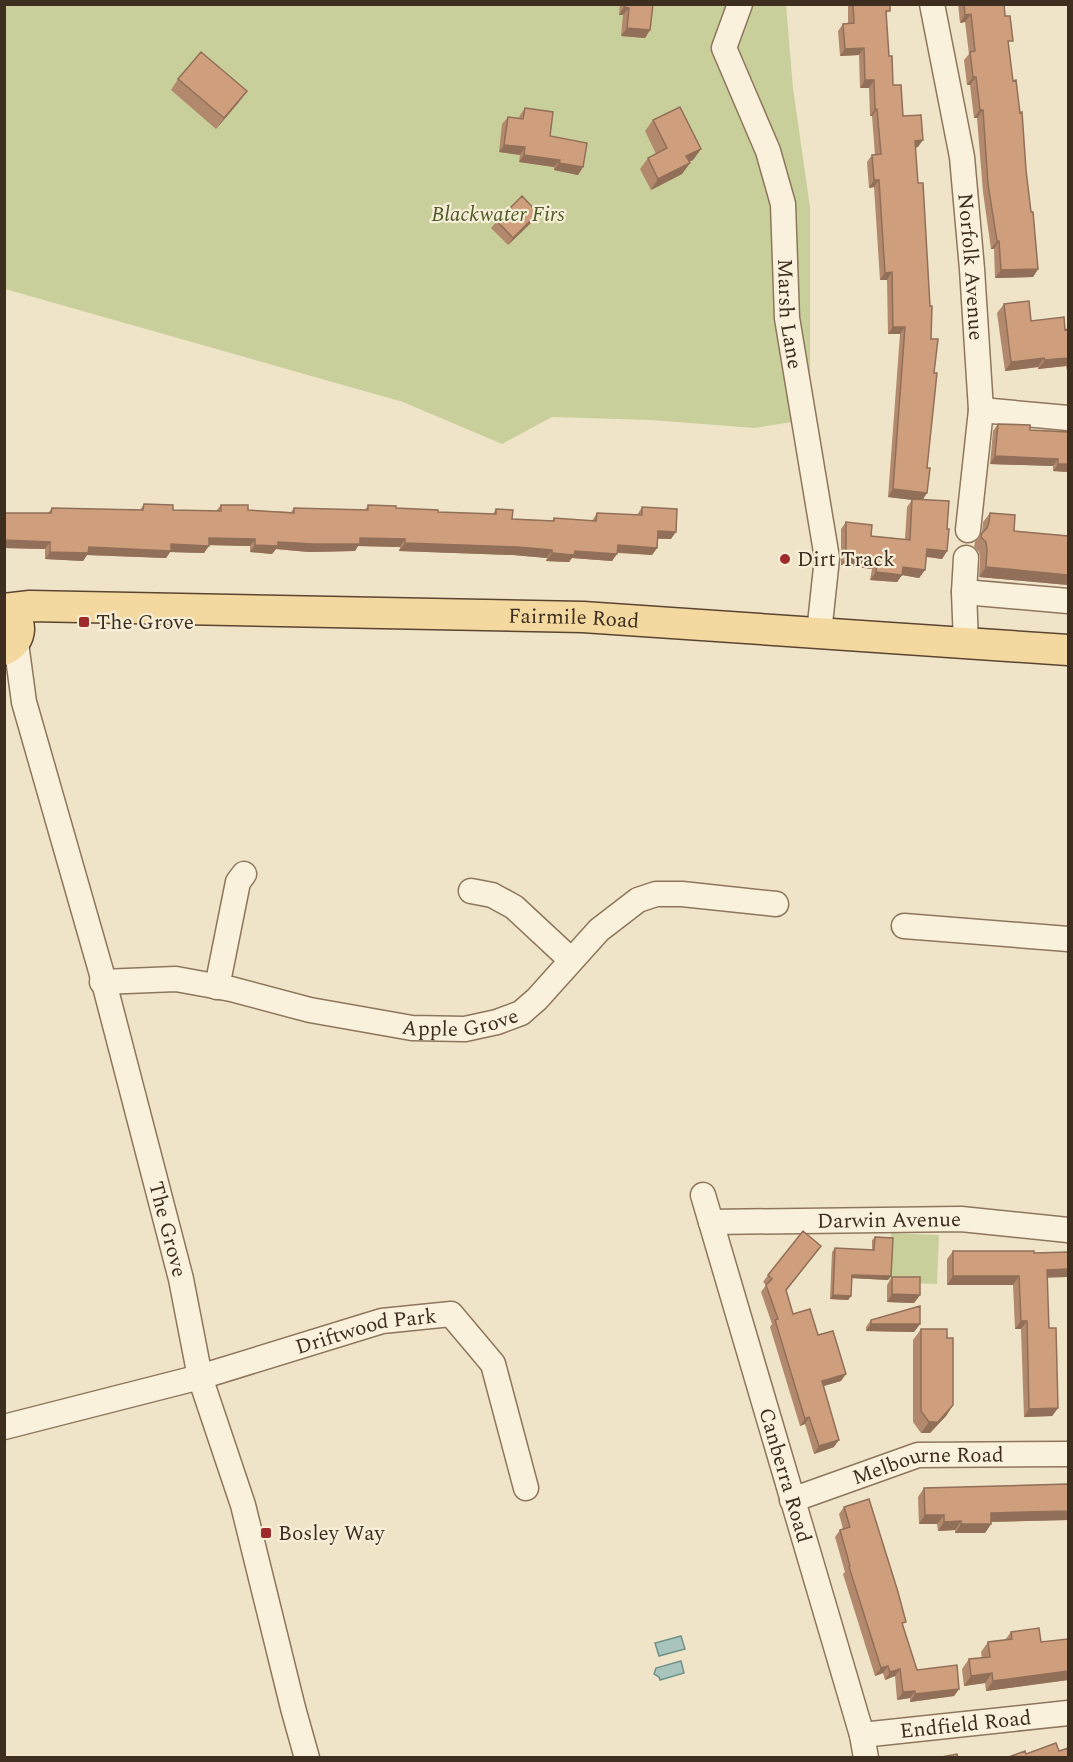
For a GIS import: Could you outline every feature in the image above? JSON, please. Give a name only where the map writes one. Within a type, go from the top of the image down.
[{"type":"main road","name":"Fairmile Road","points":[[9,634],[30,606],[583,617],[1068,650]]},
{"type":"street","name":"Marsh Lane","points":[[740,4],[724,48],[768,151],[783,204],[787,318],[827,558],[819,633]]},
{"type":"street","name":"Norfolk Avenue","points":[[932,4],[962,157],[972,269],[981,410],[968,530]]},
{"type":"street","points":[[981,410],[1068,418]]},
{"type":"street","points":[[966,558],[964,592],[966,643]]},
{"type":"street","points":[[964,592],[1068,601]]},
{"type":"street","name":"The Grove","points":[[9,634],[24,702],[181,1279],[200,1377],[243,1505],[307,1758]]},
{"type":"street","points":[[217,987],[238,882],[244,874]]},
{"type":"street","points":[[471,891],[492,895],[514,907],[571,960]]},
{"type":"street","name":"Apple Grove","points":[[102,982],[176,979],[310,1010],[412,1028],[465,1029],[497,1022],[521,1013],[537,999],[599,930],[638,900],[656,894],[682,894],[776,904]]},
{"type":"street","points":[[917,933],[1068,939]]},
{"type":"street","name":"Canberra Road","points":[[703,1196],[864,1746]]},
{"type":"street","name":"Darwin Avenue","points":[[711,1222],[961,1219],[1068,1230]]},
{"type":"street","name":"Driftwood Park","points":[[200,1377],[382,1321],[451,1314],[493,1364],[526,1488]]},
{"type":"street","points":[[4,1427],[200,1377]]},
{"type":"street","name":"Melbourne Road","points":[[792,1500],[918,1455],[1068,1454]]},
{"type":"street","name":"Endfield Road","points":[[864,1746],[1068,1713]]},
{"type":"green space","name":"Blackwater Firs","points":[[4,5],[786,5],[793,88],[810,207],[810,419],[755,428],[650,420],[552,417],[502,444],[403,402],[5,289]]},
{"type":"green space","points":[[891,1233],[939,1235],[937,1284],[889,1282]]},
{"type":"water","points":[[681,1636],[685,1649],[659,1656],[655,1643]]},
{"type":"water","points":[[681,1661],[684,1673],[660,1680],[654,1674],[656,1668]]},
{"type":"building","points":[[624,4],[653,4],[650,30],[627,28],[629,8],[624,7]]},
{"type":"building","points":[[853,4],[890,4],[890,11],[886,11],[893,85],[901,85],[903,116],[921,115],[923,140],[915,141],[918,183],[923,183],[930,306],[932,306],[931,339],[938,339],[927,493],[893,489],[905,327],[893,327],[892,272],[885,273],[879,180],[874,180],[872,155],[881,154],[874,80],[865,80],[864,48],[845,49],[843,24],[854,23]]},
{"type":"building","points":[[964,4],[1004,4],[1005,16],[1010,16],[1013,41],[1008,41],[1013,81],[1016,80],[1020,113],[1022,112],[1026,170],[1031,212],[1033,212],[1038,269],[1001,270],[999,241],[997,241],[988,184],[983,110],[980,110],[970,52],[975,51],[971,14],[965,15]]},
{"type":"building","points":[[201,52],[247,91],[224,118],[178,79]]},
{"type":"building","points":[[680,107],[701,149],[686,156],[690,163],[658,179],[648,158],[667,148],[653,120]]},
{"type":"building","points":[[525,108],[553,112],[550,136],[587,143],[583,167],[559,163],[560,160],[524,155],[525,147],[504,145],[508,117],[523,119]]},
{"type":"building","points":[[522,196],[538,213],[513,238],[497,221]]},
{"type":"building","points":[[1029,301],[1031,321],[1064,317],[1065,330],[1068,329],[1068,358],[1011,362],[1004,304]]},
{"type":"building","points":[[998,424],[1030,425],[1030,430],[1068,432],[1068,464],[1058,464],[1058,459],[995,456]]},
{"type":"building","points":[[912,499],[949,501],[947,551],[927,549],[925,570],[903,567],[902,575],[876,572],[877,561],[846,558],[846,522],[872,525],[871,536],[910,540]]},
{"type":"building","points":[[144,504],[173,505],[173,510],[221,511],[221,505],[248,505],[248,510],[294,513],[294,508],[368,510],[368,505],[438,510],[438,512],[496,514],[496,509],[513,510],[512,519],[554,521],[554,518],[596,521],[597,513],[642,515],[642,507],[677,509],[676,532],[658,531],[657,548],[618,545],[617,554],[575,551],[574,555],[552,553],[552,550],[518,547],[405,543],[405,539],[360,538],[360,544],[278,542],[278,546],[255,545],[255,539],[209,538],[209,546],[171,544],[171,551],[89,547],[88,553],[50,552],[50,542],[4,540],[4,513],[51,513],[52,508],[143,510]]},
{"type":"building","points":[[990,513],[1015,515],[1014,531],[1068,536],[1068,575],[986,567],[986,542],[981,537],[987,528]]},
{"type":"building","points":[[803,1231],[821,1246],[786,1290],[793,1314],[810,1309],[818,1335],[833,1331],[846,1374],[822,1381],[839,1440],[819,1446],[809,1417],[805,1419],[775,1320],[778,1319],[766,1285],[772,1279],[768,1275]]},
{"type":"building","points":[[875,1237],[893,1238],[891,1276],[852,1275],[851,1296],[833,1295],[835,1248],[874,1250]]},
{"type":"building","points":[[953,1251],[1068,1252],[1068,1269],[1047,1270],[1049,1328],[1056,1328],[1058,1408],[1029,1409],[1027,1321],[1021,1321],[1019,1276],[953,1276]]},
{"type":"building","points":[[892,1277],[920,1277],[920,1295],[892,1294]]},
{"type":"building","points":[[920,1306],[920,1324],[871,1324],[871,1320]]},
{"type":"building","points":[[921,1329],[947,1329],[947,1338],[953,1338],[953,1405],[938,1422],[929,1422],[921,1411]]},
{"type":"building","points":[[1068,1484],[1068,1511],[991,1513],[991,1524],[944,1522],[944,1515],[925,1515],[924,1488]]},
{"type":"building","points":[[869,1499],[898,1592],[906,1622],[902,1623],[917,1670],[957,1665],[959,1689],[915,1694],[915,1691],[903,1692],[900,1669],[890,1672],[888,1666],[881,1668],[849,1567],[840,1530],[850,1527],[844,1507]]},
{"type":"building","points":[[1039,1628],[1041,1642],[1068,1639],[1068,1671],[993,1681],[992,1673],[971,1676],[969,1659],[990,1657],[988,1642],[1012,1639],[1011,1632]]},
{"type":"building","points":[[1056,1743],[1059,1751],[1068,1748],[1068,1758],[1006,1758],[1025,1751],[1026,1754]]},
{"type":"building","points":[[957,1754],[958,1758],[936,1758]]},
{"type":"place","name":"Dirt Track","points":[[785,559]]},
{"type":"place","name":"The Grove","points":[[84,622]]},
{"type":"place","name":"Bosley Way","points":[[266,1533]]}]
